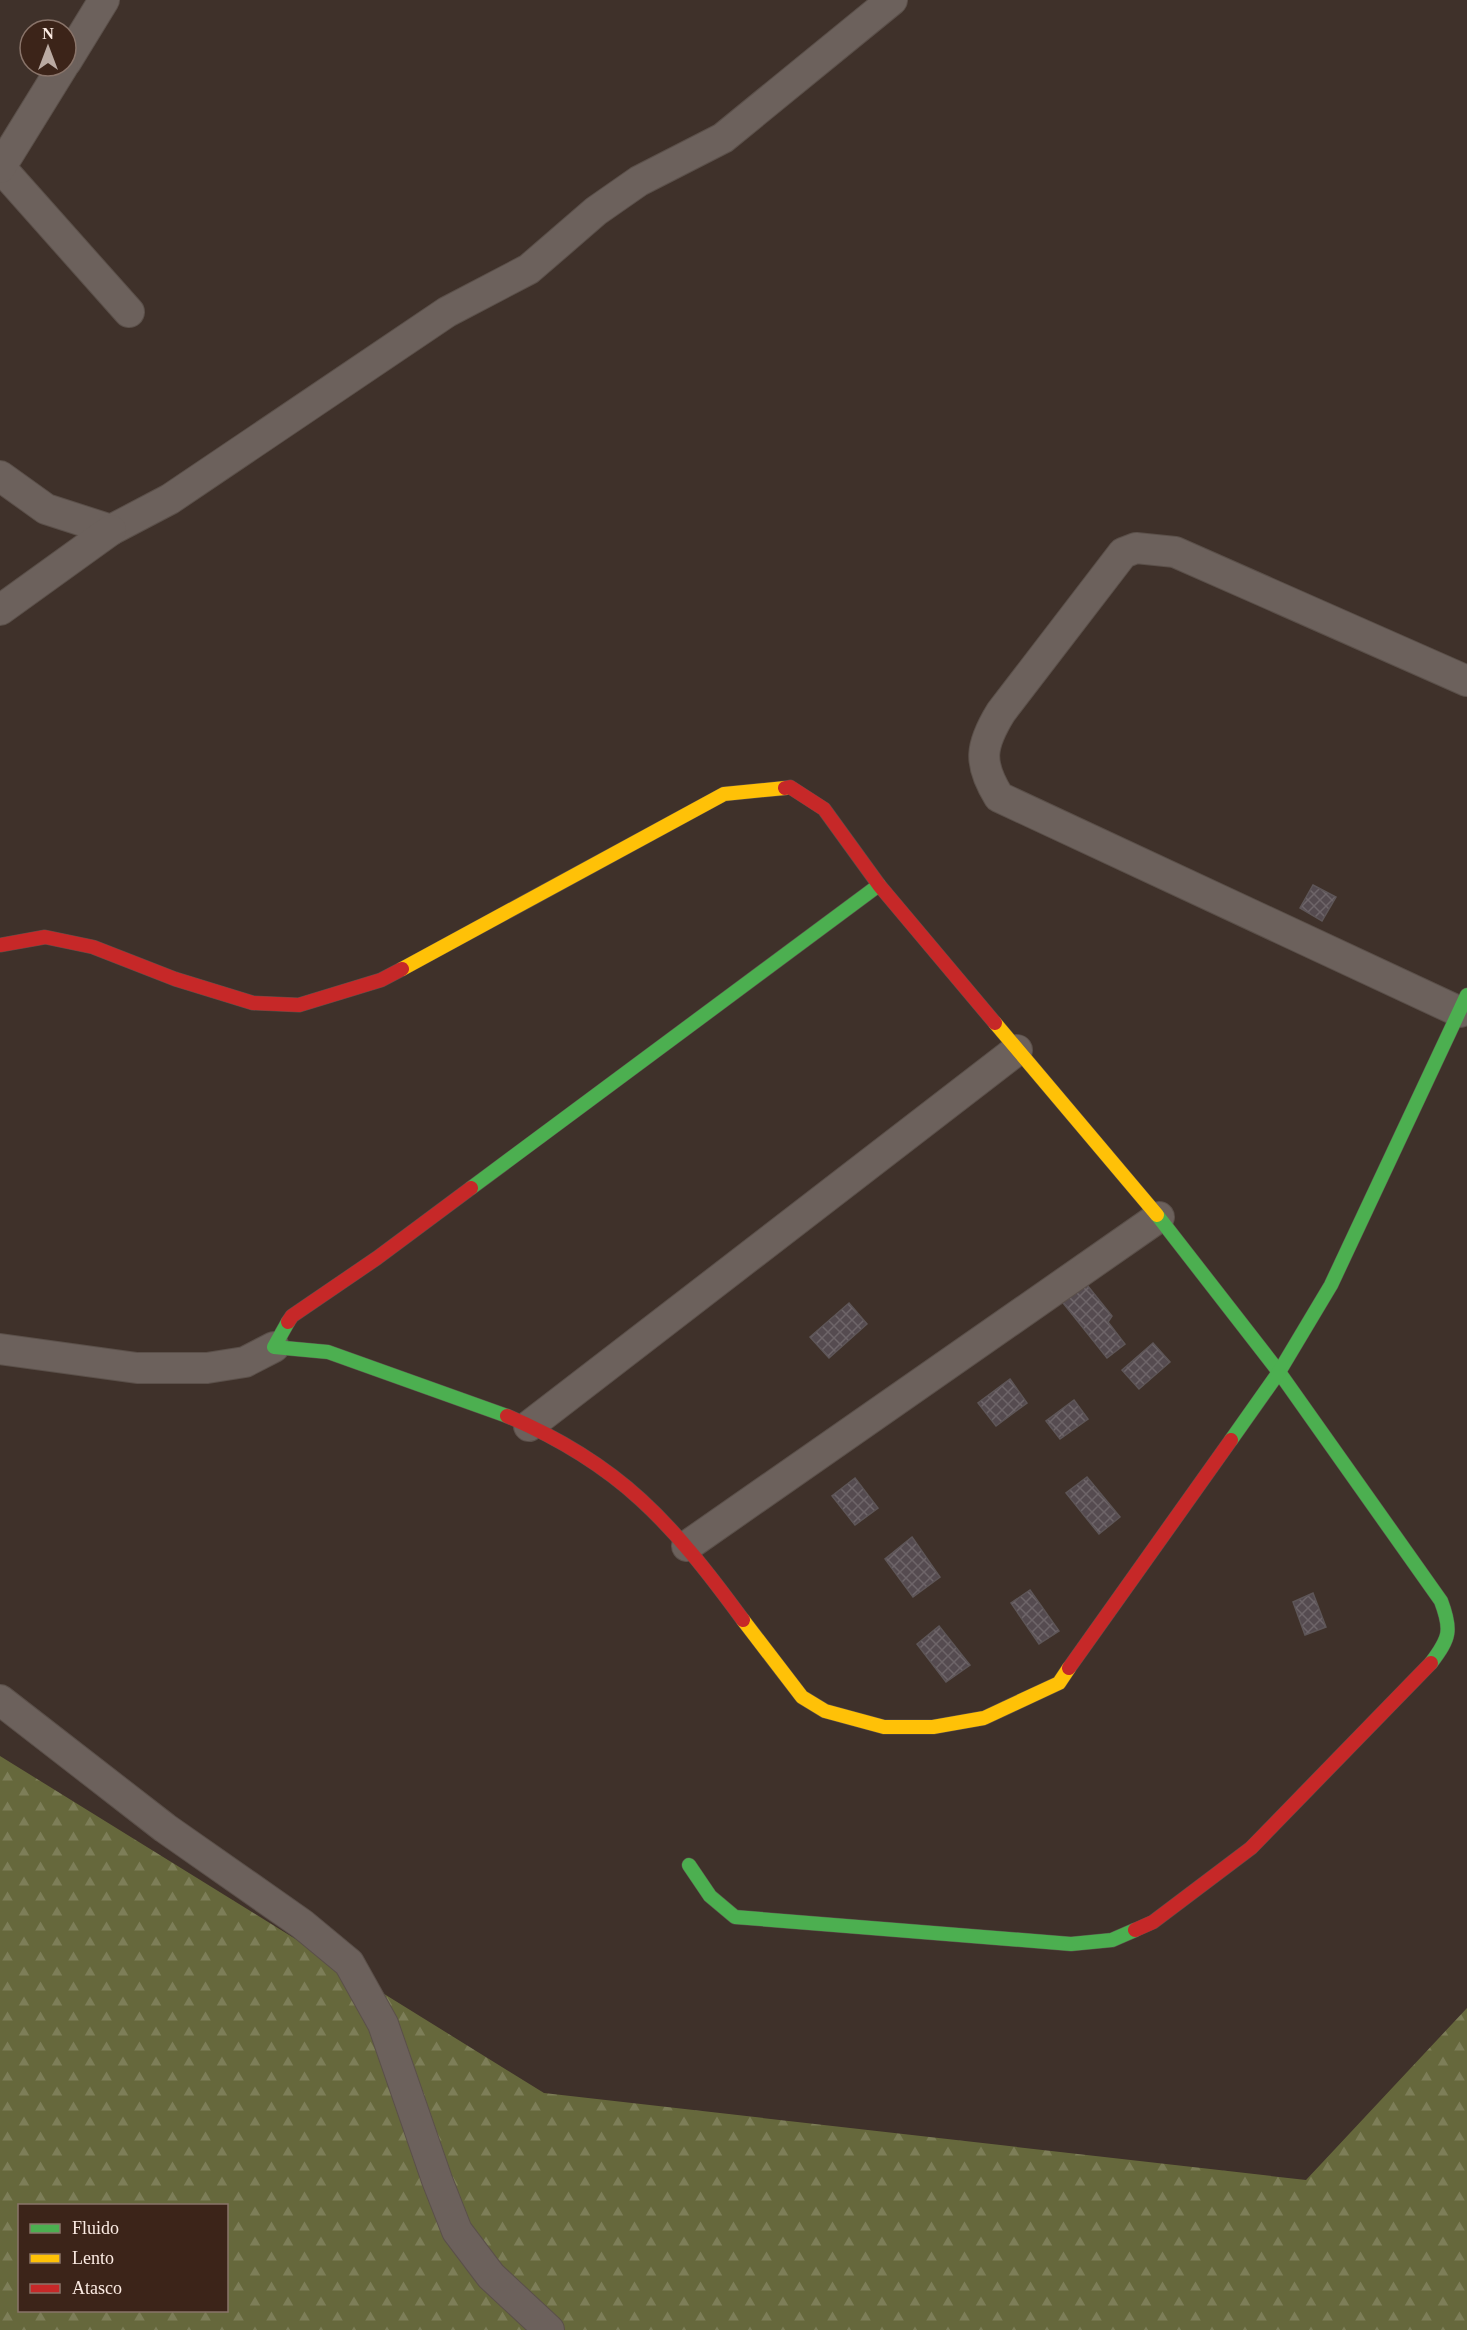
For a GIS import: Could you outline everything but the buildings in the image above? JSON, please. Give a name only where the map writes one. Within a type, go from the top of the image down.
[{"type":"street","points":[[78,42],[104,0]]},
{"type":"street","points":[[0,610],[111,530],[170,499],[447,312],[529,269],[596,211],[639,181],[723,138],[892,0]]},
{"type":"street","points":[[56,78],[0,168],[129,312]]},
{"type":"street","points":[[0,476],[46,509],[111,530]]},
{"type":"street","points":[[274,1347],[328,1352],[529,1426],[553,1437],[621,1480],[687,1546],[802,1697],[825,1711],[884,1726],[933,1726],[984,1718],[1059,1683],[1279,1372],[1331,1285],[1464,1003],[999,796],[986,775],[984,753],[990,729],[1123,554],[1136,548],[1175,552],[1467,681]]},
{"type":"street","points":[[0,945],[45,937],[93,947],[175,979],[252,1003],[299,1005],[381,980],[724,794],[790,787],[824,809],[879,885],[1159,1217],[1279,1372],[1441,1601],[1449,1623],[1447,1640],[1416,1681],[1251,1848],[1153,1922],[1112,1940],[1071,1944],[735,1917],[710,1896],[689,1864]]},
{"type":"street","points":[[0,1349],[137,1368],[207,1368],[245,1362],[274,1347],[292,1316],[377,1258],[879,885]]},
{"type":"street","points":[[529,1426],[1017,1050]]},
{"type":"street","points":[[687,1546],[1159,1217]]},
{"type":"street","points":[[0,1700],[165,1828],[302,1924],[349,1963],[383,2024],[437,2180],[458,2231],[491,2276],[549,2330]]},
{"type":"green space","points":[[0,1756],[544,2093],[1306,2180],[1467,2008],[1467,2330],[0,2330]]},
{"type":"traffic: fast","points":[[471,1188],[879,885]]},
{"type":"traffic: fast","points":[[1231,1440],[1279,1372],[1331,1285],[1467,995]]},
{"type":"traffic: fast","points":[[1157,1215],[1279,1372],[1441,1601],[1447,1619],[1447,1634],[1442,1647],[1431,1663]]},
{"type":"traffic: fast","points":[[288,1322],[274,1347],[328,1352],[507,1416]]},
{"type":"traffic: fast","points":[[689,1865],[710,1896],[735,1917],[1071,1944],[1112,1940],[1135,1930]]},
{"type":"traffic: slow","points":[[402,969],[724,794],[785,788]]},
{"type":"traffic: slow","points":[[995,1023],[1157,1215]]},
{"type":"traffic: slow","points":[[743,1620],[802,1697],[825,1711],[884,1727],[933,1727],[984,1718],[1059,1683],[1069,1668]]},
{"type":"traffic: jam","points":[[785,788],[790,787],[824,809],[879,885],[995,1023]]},
{"type":"traffic: jam","points":[[0,945],[45,937],[93,947],[175,979],[253,1003],[299,1005],[381,980],[402,969]]},
{"type":"traffic: jam","points":[[288,1322],[292,1316],[377,1258],[471,1188]]},
{"type":"traffic: jam","points":[[507,1416],[582,1454],[641,1500],[692,1554],[743,1620]]},
{"type":"traffic: jam","points":[[1069,1668],[1231,1440]]},
{"type":"traffic: jam","points":[[1135,1930],[1153,1922],[1251,1848],[1431,1663]]}]
